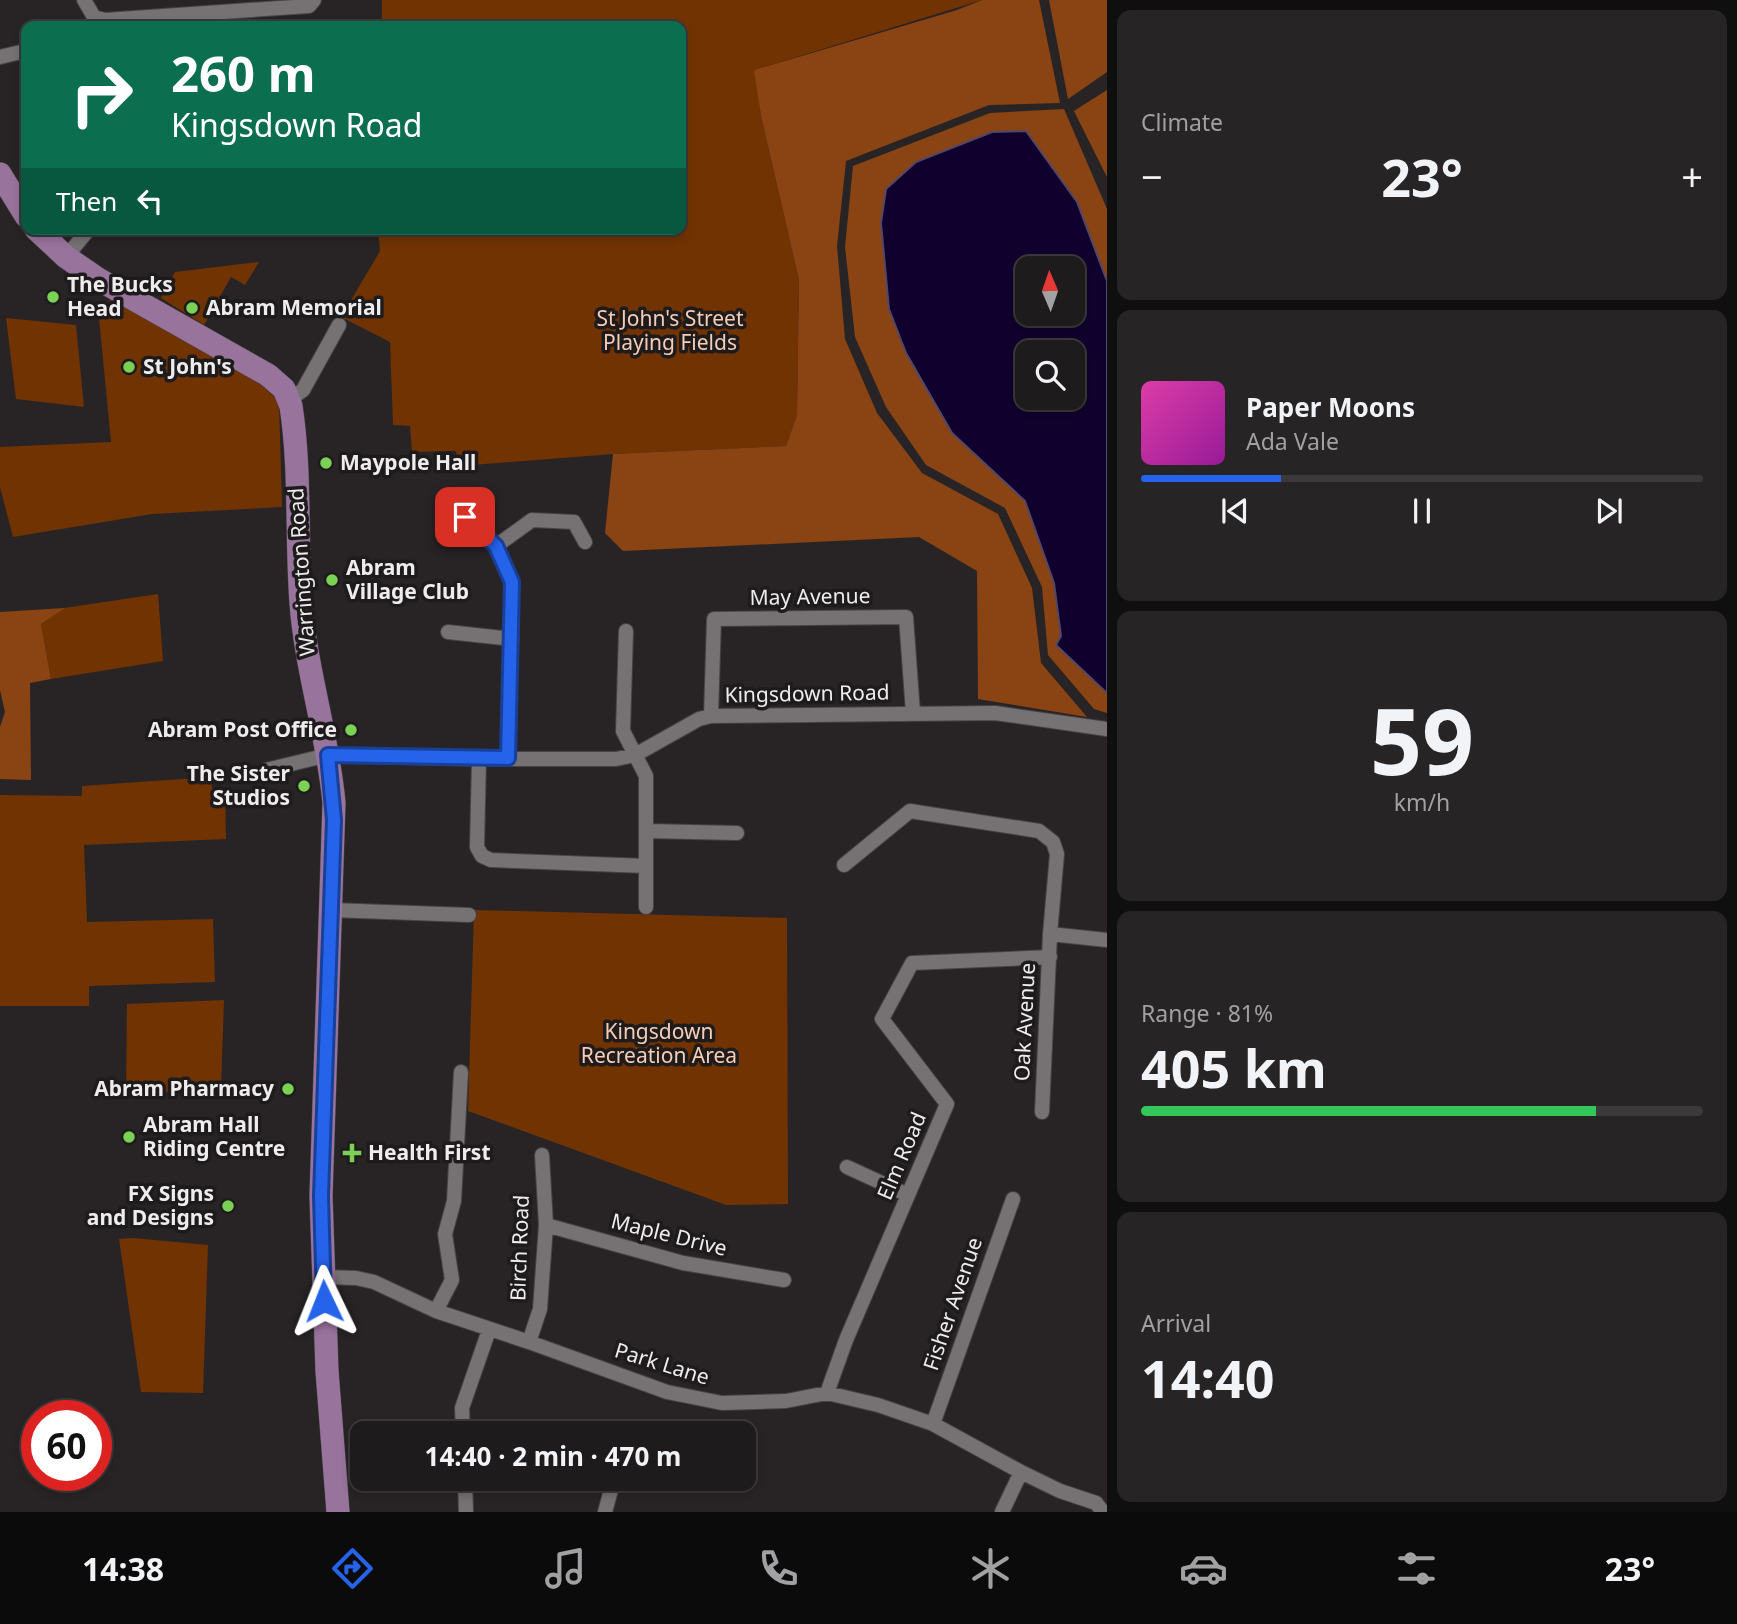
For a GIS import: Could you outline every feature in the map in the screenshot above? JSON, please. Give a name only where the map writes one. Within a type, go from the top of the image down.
[{"type":"main road","points":[[0,174],[21,208]]},
{"type":"main road","points":[[42,235],[66,257],[98,279],[268,375],[279,384],[289,400]]},
{"type":"main road","name":"Warrington Road","points":[[289,400],[293,422],[300,604],[310,672],[328,755],[334,820],[322,1180],[327,1371],[338,1512]]},
{"type":"street","points":[[84,0],[94,18],[104,20],[166,20],[202,6],[309,5],[314,0]]},
{"type":"street","points":[[0,57],[21,52]]},
{"type":"street","points":[[66,257],[84,235]]},
{"type":"street","points":[[289,400],[303,390],[339,325]]},
{"type":"street","points":[[465,517],[496,546],[512,582],[508,758]]},
{"type":"street","points":[[496,546],[532,520],[574,522],[584,542]]},
{"type":"street","name":"May Avenue","points":[[711,716],[714,619],[906,617],[913,713]]},
{"type":"street","points":[[625,631],[623,731],[646,776],[646,907]]},
{"type":"street","points":[[448,632],[512,639]]},
{"type":"street","name":"Kingsdown Road","points":[[266,770],[328,755],[616,759],[635,755],[699,719],[711,716],[995,713],[1107,729]]},
{"type":"street","points":[[479,759],[477,847],[481,856],[491,860],[646,866]]},
{"type":"street","name":"Oak Avenue","points":[[844,865],[910,811],[1039,831],[1053,842],[1057,854],[1050,934],[1042,1112]]},
{"type":"street","points":[[647,831],[737,833]]},
{"type":"street","points":[[331,910],[469,915]]},
{"type":"street","name":"Oak Avenue","points":[[1050,934],[1107,940]]},
{"type":"street","name":"Elm Road","points":[[827,1393],[846,1340],[947,1104],[881,1019],[912,963],[1050,957]]},
{"type":"street","points":[[436,1311],[452,1280],[445,1234],[454,1201],[461,1072]]},
{"type":"street","name":"Birch Road","points":[[529,1342],[540,1309],[546,1224],[542,1155]]},
{"type":"street","points":[[847,1167],[908,1195]]},
{"type":"street","name":"Fisher Avenue","points":[[933,1424],[1013,1199]]},
{"type":"street","name":"Maple Drive","points":[[546,1224],[682,1263],[784,1280]]},
{"type":"street","name":"Park Lane","points":[[323,1277],[355,1278],[374,1282],[436,1311],[667,1392],[722,1403],[786,1401],[827,1393],[878,1405],[933,1424],[1060,1491],[1102,1506]]},
{"type":"street","points":[[463,1421],[462,1408],[489,1330]]},
{"type":"street","points":[[1002,1512],[1021,1472]]},
{"type":"street","points":[[465,1491],[466,1512]]},
{"type":"street","points":[[605,1512],[611,1491]]},
{"type":"green space","name":"St John's Street Playing Fields","points":[[382,0],[982,0],[755,70],[761,116],[799,280],[797,415],[786,446],[613,454],[459,466],[456,451],[412,452],[410,426],[393,425],[390,342],[341,317],[380,251],[379,235],[686,235],[686,21],[382,21]]},
{"type":"green space","points":[[259,262],[245,285],[231,277],[204,325],[161,298],[175,272]]},
{"type":"green space","points":[[112,297],[258,381],[279,402],[282,507],[152,514],[13,537],[0,487],[0,447],[111,442],[99,318]]},
{"type":"green space","points":[[6,318],[76,325],[84,407],[16,399]]},
{"type":"green space","points":[[158,594],[163,661],[51,679],[41,624],[64,608]]},
{"type":"green space","points":[[211,777],[212,788],[225,788],[226,839],[84,845],[87,922],[213,919],[215,982],[89,986],[89,1006],[0,1006],[0,795],[82,796],[82,786]]},
{"type":"green space","name":"Kingsdown Recreation Area","points":[[474,910],[787,918],[788,1204],[726,1205],[468,1111]]},
{"type":"green space","points":[[224,1000],[221,1089],[126,1094],[127,1004]]},
{"type":"green space","points":[[119,1239],[208,1245],[203,1393],[141,1392]]},
{"type":"shaded area","points":[[982,0],[1039,0],[1060,103],[989,105],[846,161],[837,246],[845,339],[877,413],[922,473],[998,514],[1032,588],[1041,663],[1087,717],[978,699],[977,571],[919,537],[623,551],[605,533],[613,454],[786,446],[797,415],[799,280],[761,116],[754,70],[957,10]]},
{"type":"shaded area","points":[[1049,0],[1107,0],[1107,72],[1068,99]]},
{"type":"shaded area","points":[[1107,90],[1107,177],[1074,111]]},
{"type":"shaded area","points":[[1064,109],[1107,209],[1107,281],[1077,202],[886,189],[881,223],[889,308],[906,353],[952,433],[1025,501],[1054,583],[1061,636],[1056,645],[1107,693],[1107,713],[1094,709],[1048,655],[1042,587],[1005,508],[926,465],[886,407],[855,337],[845,247],[853,166],[990,113]]},
{"type":"shaded area","points":[[1026,131],[1077,202],[1107,281],[1107,693],[1056,645],[1061,636],[1054,583],[1025,501],[952,433],[906,353],[889,309],[881,223],[886,189],[916,162],[992,132]]},
{"type":"shaded area","points":[[65,608],[41,624],[51,679],[30,683],[31,780],[0,779],[0,727],[5,712],[0,690],[0,612]]},
{"type":"place","name":"The Bucks Head","points":[[53,297]]},
{"type":"place","name":"Abram Memorial","points":[[192,308]]},
{"type":"place","name":"St John's","points":[[129,367]]},
{"type":"place","name":"Maypole Hall","points":[[326,463]]},
{"type":"place","name":"Abram Village Club","points":[[332,580]]},
{"type":"place","name":"Abram Post Office","points":[[351,730]]},
{"type":"place","name":"The Sister Studios","points":[[304,786]]},
{"type":"place","name":"Abram Pharmacy","points":[[288,1089]]},
{"type":"place","name":"Abram Hall Riding Centre","points":[[129,1137]]},
{"type":"place","name":"Health First","points":[[352,1153]]},
{"type":"place","name":"FX Signs and Designs","points":[[228,1206]]},
{"type":"route","points":[[324,1301],[321,1196],[334,820],[328,755],[508,758],[512,582],[496,546],[465,517]]}]
